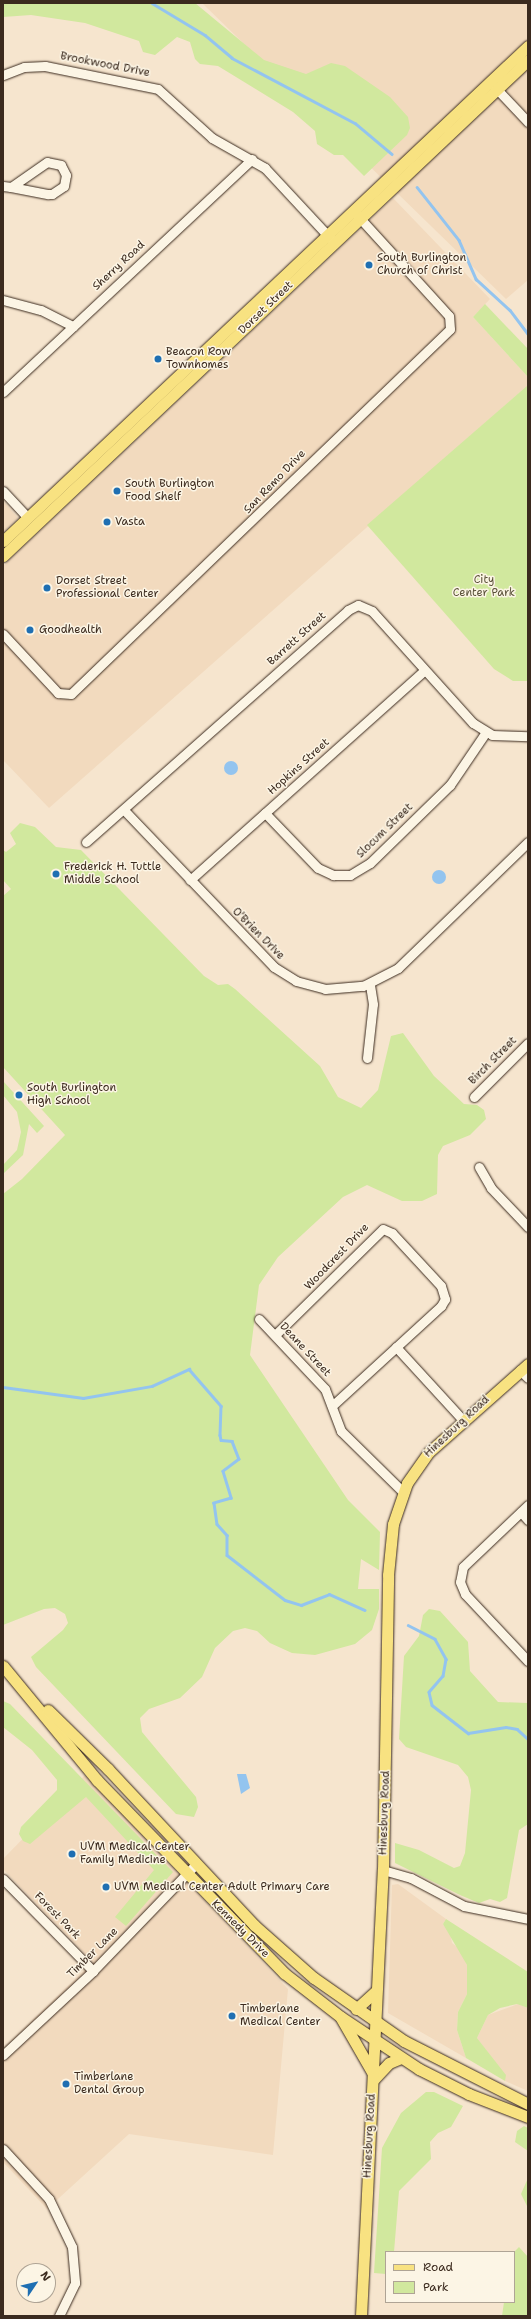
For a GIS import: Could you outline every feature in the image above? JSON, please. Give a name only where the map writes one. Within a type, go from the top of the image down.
[{"type":"main road","name":"Dorset Street","points":[[3,541],[357,215],[493,85],[528,46]]},
{"type":"main road","name":"Dorset Street","points":[[493,85],[528,60]]},
{"type":"main road","name":"Dorset Street","points":[[3,556],[331,239]]},
{"type":"main road","name":"Hinesburg Road","points":[[361,2316],[383,1870],[388,1575],[393,1524],[403,1492],[429,1452],[463,1420],[525,1371]]},
{"type":"main road","name":"Kennedy Drive","points":[[6,1669],[108,1769],[196,1864],[281,1950],[375,2022],[443,2064],[528,2104]]},
{"type":"main road","name":"Kennedy Drive","points":[[6,1669],[97,1780],[284,1973],[340,2017],[400,2058],[470,2094],[528,2117]]},
{"type":"main road","points":[[356,2008],[376,1991]]},
{"type":"main road","points":[[340,2017],[373,2078],[389,2063],[400,2058]]},
{"type":"street","name":"Brookwood Drive","points":[[3,74],[24,67],[44,66],[153,87],[175,101],[212,138],[252,159],[331,239]]},
{"type":"street","points":[[493,85],[528,122]]},
{"type":"street","name":"Sherry Road","points":[[3,392],[252,159]]},
{"type":"street","points":[[47,162],[61,166],[66,175],[64,186],[56,193],[7,187],[47,162]]},
{"type":"street","name":"San Remo Drive","points":[[3,634],[58,693],[71,694],[450,329],[449,316],[357,215]]},
{"type":"street","points":[[3,300],[41,310],[73,326]]},
{"type":"street","points":[[3,491],[28,518]]},
{"type":"street","name":"Barrett Street","points":[[86,842],[353,607],[363,606],[372,611],[458,709],[486,732]]},
{"type":"street","name":"Hopkins Street","points":[[190,880],[424,672]]},
{"type":"street","points":[[486,732],[528,736]]},
{"type":"street","name":"Slocum Street","points":[[265,813],[318,868],[334,875],[354,873],[370,863],[457,777],[486,732]]},
{"type":"street","name":"O'Brien Drive","points":[[124,810],[266,961],[287,977],[325,989],[370,984],[407,961],[528,842]]},
{"type":"street","points":[[367,1058],[373,1010],[370,984]]},
{"type":"street","name":"Birch Street","points":[[474,1097],[528,1043]]},
{"type":"street","points":[[478,1167],[492,1188],[528,1227]]},
{"type":"street","name":"Woodcrest Drive","points":[[275,1335],[376,1232],[387,1229],[445,1294],[441,1306],[332,1406]]},
{"type":"street","name":"Deane Street","points":[[259,1319],[322,1385],[341,1430],[403,1492]]},
{"type":"street","points":[[396,1348],[463,1420]]},
{"type":"street","points":[[528,1505],[463,1567],[460,1582],[465,1594],[528,1661]]},
{"type":"street","points":[[520,1512],[528,1520]]},
{"type":"street","name":"Timber Lane","points":[[3,2055],[93,1970],[196,1864]]},
{"type":"street","points":[[383,1870],[411,1878],[464,1906],[528,1919]]},
{"type":"street","name":"Forest Park","points":[[3,1879],[93,1970]]},
{"type":"street","points":[[3,2149],[49,2199],[68,2237],[76,2277],[72,2293],[59,2316]]},
{"type":"shaded area","points":[[202,3],[528,3],[528,280],[506,299]]},
{"type":"shaded area","points":[[393,198],[490,299],[473,317],[528,377],[528,385],[49,808],[3,760],[3,566]]},
{"type":"shaded area","points":[[3,501],[18,518],[3,532]]},
{"type":"shaded area","points":[[85,1775],[288,1989],[273,2155],[129,2134],[47,2209],[3,2162],[3,2048],[93,1962],[3,1869],[3,1859]]},
{"type":"shaded area","points":[[398,1884],[446,1919],[443,1924],[450,1931],[452,1943],[462,1951],[467,1965],[467,1994],[458,2012],[457,2030],[466,2058],[388,2013],[392,1885]]},
{"type":"shaded area","points":[[518,2004],[528,2008],[528,2091],[505,2081],[505,2075],[477,2038],[488,2015]]},
{"type":"green space","points":[[3,3],[195,3],[264,60],[306,74],[331,63],[345,66],[390,97],[408,117],[410,128],[407,135],[364,176],[343,155],[334,155],[317,144],[315,131],[293,112],[218,66],[200,64],[195,59],[190,42],[177,37],[155,55],[143,52],[139,41],[85,23],[31,15],[3,17]]},
{"type":"green space","points":[[485,304],[528,349],[528,377],[473,317]]},
{"type":"green space","name":"City Center Park","points":[[528,385],[528,681],[513,681],[494,669],[367,525]]},
{"type":"green space","points":[[20,823],[35,827],[56,847],[81,850],[204,976],[218,985],[228,984],[235,989],[320,1066],[338,1097],[361,1108],[378,1090],[391,1036],[403,1033],[434,1076],[464,1104],[477,1105],[484,1110],[486,1119],[470,1135],[443,1146],[438,1155],[437,1194],[422,1201],[402,1201],[367,1185],[343,1197],[278,1257],[259,1285],[250,1355],[348,1500],[380,1532],[379,1570],[361,1559],[358,1589],[379,1589],[379,1609],[372,1630],[355,1644],[315,1655],[292,1653],[270,1643],[257,1631],[245,1628],[233,1631],[215,1648],[202,1677],[180,1698],[149,1709],[140,1718],[142,1732],[196,1797],[198,1807],[194,1817],[176,1814],[36,1667],[31,1657],[63,1630],[68,1623],[65,1614],[55,1608],[44,1609],[3,1625],[3,1194],[22,1179],[65,1135],[3,1067],[3,896],[11,889],[3,880],[3,850],[6,852],[16,844],[10,833]]},
{"type":"green space","points":[[3,1081],[44,1126],[37,1133],[29,1124],[23,1155],[3,1174],[3,1165],[17,1150],[21,1132],[17,1112],[3,1095]]},
{"type":"green space","points":[[429,1609],[440,1611],[468,1642],[470,1671],[498,1702],[528,1703],[528,1824],[519,1830],[507,1898],[500,1902],[490,1899],[479,1903],[395,1863],[395,1843],[419,1850],[454,1868],[460,1866],[465,1853],[471,1790],[468,1777],[458,1765],[406,1747],[399,1739],[404,1656],[419,1636],[423,1615]]},
{"type":"green space","points":[[3,1701],[10,1704],[173,1872],[126,1926],[115,1917],[154,1870],[86,1797],[30,1844],[23,1841],[19,1834],[21,1827],[57,1790],[57,1780],[32,1750],[3,1727]]},
{"type":"green space","points":[[446,1919],[528,1972],[528,2008],[517,2004],[500,2008],[488,2015],[477,2038],[506,2075],[505,2081],[466,2058],[457,2030],[458,2012],[467,1994],[467,1965],[443,1924]]},
{"type":"green space","points":[[426,2092],[434,2092],[463,2106],[451,2127],[438,2133],[430,2142],[431,2159],[399,2191],[394,2251],[385,2251],[385,2274],[374,2273],[382,2148],[401,2113]]},
{"type":"green space","points":[[524,2126],[528,2128],[528,2151],[515,2142],[517,2131]]},
{"type":"green space","points":[[528,2178],[528,2208],[521,2194]]},
{"type":"green space","points":[[519,2247],[528,2257],[528,2316],[502,2316],[504,2303],[515,2303],[515,2251]]},
{"type":"water","points":[[231,761],[236,763],[238,768],[236,773],[231,775],[226,773],[224,768],[226,763]]},
{"type":"water","points":[[439,870],[444,872],[446,877],[444,882],[439,884],[434,882],[432,877],[434,872]]},
{"type":"water","points":[[237,1774],[246,1774],[250,1788],[241,1794]]},
{"type":"waterway","points":[[152,3],[205,35],[232,58],[355,123],[392,154]]},
{"type":"waterway","points":[[417,187],[459,240],[476,279],[510,310],[528,334]]},
{"type":"waterway","points":[[3,1387],[83,1398],[152,1386],[189,1369],[221,1406],[221,1440],[232,1441],[239,1459],[223,1471],[231,1498],[214,1503],[217,1524],[227,1535],[227,1555],[285,1600],[301,1605],[329,1594],[365,1610]]},
{"type":"waterway","points":[[408,1625],[435,1639],[446,1659],[443,1676],[429,1692],[432,1705],[468,1733],[506,1727],[517,1729],[528,1739]]},
{"type":"place","name":"South Burlington Church of Christ","points":[[369,265]]},
{"type":"place","name":"Beacon Row Townhomes","points":[[158,359]]},
{"type":"place","name":"South Burlington Food Shelf","points":[[117,491]]},
{"type":"place","name":"Vasta","points":[[107,522]]},
{"type":"place","name":"Dorset Street Professional Center","points":[[47,588]]},
{"type":"place","name":"Goodhealth","points":[[30,630]]},
{"type":"place","name":"Frederick H. Tuttle Middle School","points":[[56,874]]},
{"type":"place","name":"South Burlington High School","points":[[19,1095]]},
{"type":"place","name":"UVM Medical Center Family Medicine","points":[[72,1854]]},
{"type":"place","name":"UVM Medical Center Adult Primary Care","points":[[106,1887]]},
{"type":"place","name":"Timberlane Medical Center","points":[[232,2016]]},
{"type":"place","name":"Timberlane Dental Group","points":[[66,2084]]}]
